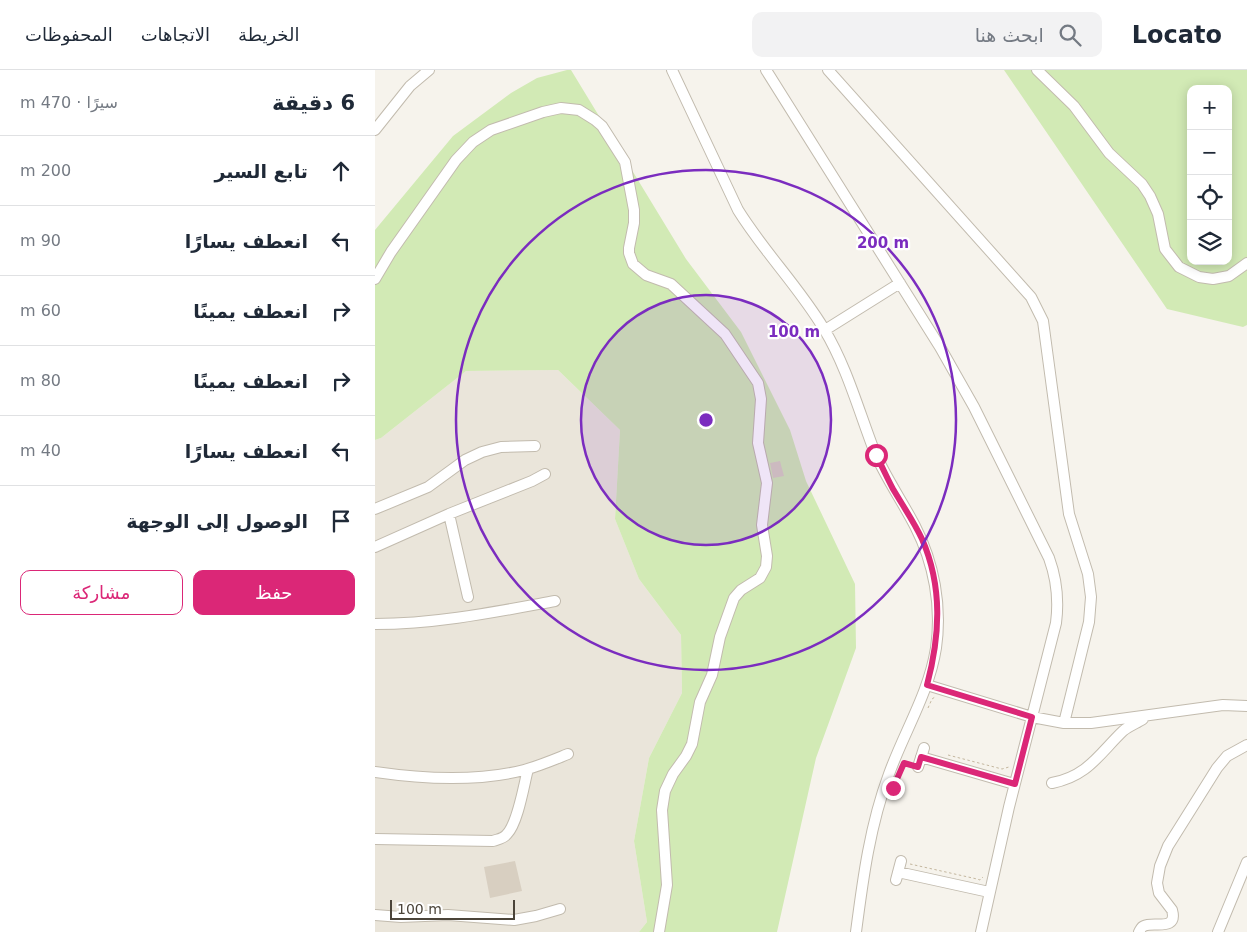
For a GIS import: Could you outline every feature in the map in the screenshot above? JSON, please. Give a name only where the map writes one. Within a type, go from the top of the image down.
[{"type":"street","points":[[375,130],[410,86],[429,70]]},
{"type":"street","points":[[672,70],[739,210],[825,330],[846,376],[876,455],[914,524],[931,564],[936,590],[938,625],[936,648],[927,685],[898,750],[881,797],[867,852],[856,932]]},
{"type":"street","points":[[766,70],[900,283],[974,407],[1020,497],[1054,570],[1058,597],[1056,623],[1015,784],[981,932]]},
{"type":"street","points":[[828,70],[1025,290],[1036,304],[1043,321],[1069,514],[1085,566],[1091,597],[1089,622],[1063,723]]},
{"type":"street","points":[[1037,70],[1074,106],[1109,153],[1134,175],[1145,188],[1158,214],[1165,250],[1179,267],[1199,277],[1213,279],[1229,276],[1247,263]]},
{"type":"street","points":[[375,279],[391,252],[450,168],[473,142],[491,130],[543,112],[561,108],[579,110],[602,126],[625,162],[634,210],[634,223],[629,248],[633,264],[641,272],[671,284],[725,334],[758,383],[761,399],[758,443],[767,483],[762,525],[767,556],[766,567],[760,578],[745,586],[734,598],[720,637],[711,675],[700,702],[692,744],[673,774],[665,791],[662,810],[667,885],[659,932]]},
{"type":"street","points":[[825,330],[900,283]]},
{"type":"street","points":[[375,509],[428,487],[465,460],[482,452],[501,447],[535,446]]},
{"type":"street","points":[[375,547],[545,474]]},
{"type":"street","points":[[449,514],[468,597]]},
{"type":"street","points":[[375,624],[447,620],[555,601]]},
{"type":"street","points":[[927,685],[1032,717],[1063,723],[1091,723],[1223,705],[1247,706]]},
{"type":"street","points":[[1052,782],[1069,778],[1084,770],[1125,729],[1145,716]]},
{"type":"street","points":[[1139,932],[1146,925],[1162,928],[1172,922],[1172,910],[1159,893],[1157,884],[1163,857],[1217,768],[1227,756],[1247,745]]},
{"type":"street","points":[[375,772],[428,777],[466,778],[498,775],[528,769],[568,754]]},
{"type":"street","points":[[921,757],[1015,784]]},
{"type":"street","points":[[375,840],[501,839],[507,834],[516,817],[528,769]]},
{"type":"street","points":[[1218,932],[1247,862]]},
{"type":"street","points":[[898,871],[989,892]]},
{"type":"street","points":[[375,915],[448,914],[514,920],[560,909]]},
{"type":"path","points":[[928,708],[932,699],[938,697]]},
{"type":"path","points":[[941,752],[1002,769],[1008,768],[1010,765]]},
{"type":"path","points":[[898,871],[977,879],[982,879],[984,876]]},
{"type":"shaded area","points":[[558,370],[620,430],[615,519],[639,579],[681,635],[682,693],[649,758],[634,841],[647,922],[639,932],[375,932],[375,440],[381,438],[466,371]]},
{"type":"green space","points":[[571,70],[686,259],[741,332],[790,430],[806,481],[855,584],[856,648],[816,758],[777,932],[639,932],[647,922],[634,841],[649,758],[682,693],[681,635],[639,579],[615,519],[620,430],[558,370],[466,371],[381,438],[375,440],[375,230],[453,136],[511,93],[537,78]]},
{"type":"green space","points":[[1004,70],[1247,70],[1247,325],[1243,327],[1167,309]]},
{"type":"building","points":[[780,461],[784,476],[773,478],[770,463]]},
{"type":"building","points":[[515,861],[522,891],[490,898],[484,867]]},
{"type":"route","points":[[876,455],[922,540],[934,576],[938,625],[936,648],[927,685],[1032,717],[1015,784],[921,757],[918,767],[904,763],[893,788]]}]
